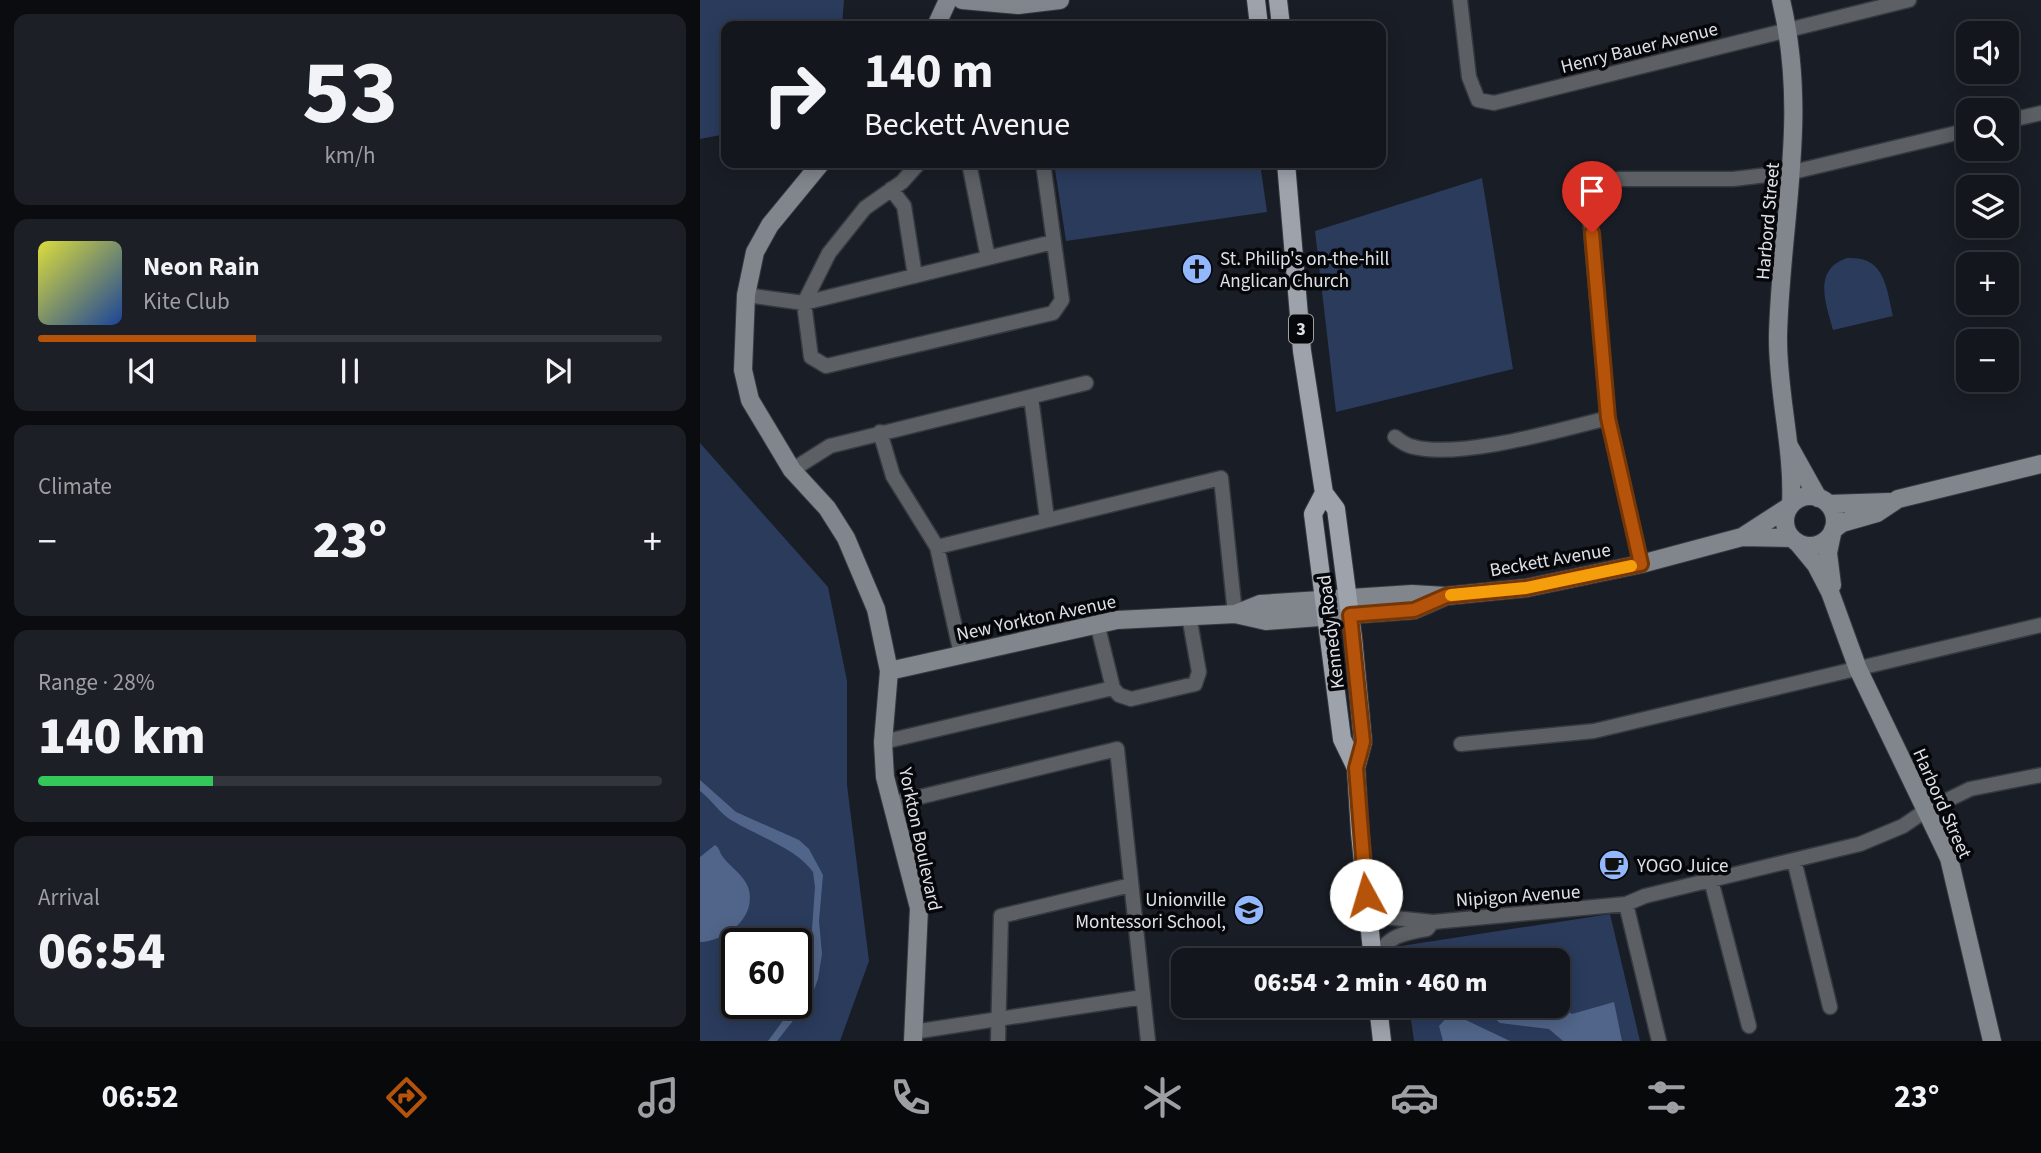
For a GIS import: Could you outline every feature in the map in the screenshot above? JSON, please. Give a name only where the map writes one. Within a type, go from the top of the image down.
[{"type":"main road","points":[[1256,0],[1258,21]]},
{"type":"main road","points":[[1278,0],[1280,21]]},
{"type":"main road","name":"Kennedy Road","points":[[1286,168],[1302,351],[1324,493],[1336,509],[1349,607],[1363,742],[1356,768],[1366,895],[1373,948]]},
{"type":"main road","name":"Kennedy Road","points":[[1324,493],[1313,514],[1342,739],[1356,768]]},
{"type":"main road","points":[[1379,1018],[1382,1041]]},
{"type":"street","points":[[938,21],[948,0]]},
{"type":"street","points":[[962,0],[1018,5],[1060,0]]},
{"type":"street","name":"Henry Bauer Avenue","points":[[1460,0],[1469,77],[1478,100],[1494,103],[1909,0]]},
{"type":"street","name":"Harbord Street","points":[[1781,0],[1788,30],[1795,95],[1793,172],[1778,343],[1783,411],[1789,446],[1791,506]]},
{"type":"street","points":[[2019,118],[2041,113]]},
{"type":"street","points":[[1641,564],[1608,418],[1590,207],[1592,188],[1603,181],[1620,178],[1733,179],[1793,172],[1956,133]]},
{"type":"street","name":"Yorkton Boulevard","points":[[817,168],[770,225],[755,252],[746,295],[743,370],[750,400],[792,470],[827,508],[855,555],[876,609],[889,671],[883,765],[919,908],[913,1037]]},
{"type":"street","points":[[914,168],[891,190],[865,208],[829,254],[804,303],[811,357],[826,366],[1053,313],[1062,300],[1044,168]]},
{"type":"street","points":[[971,168],[988,258]]},
{"type":"street","points":[[891,190],[904,206],[915,276]]},
{"type":"street","points":[[746,295],[804,303],[1053,242]]},
{"type":"street","points":[[792,470],[830,446],[1086,383]]},
{"type":"street","points":[[1031,397],[1046,519]]},
{"type":"street","points":[[1395,437],[1411,447],[1433,450],[1520,441],[1608,418]]},
{"type":"street","points":[[880,432],[893,476],[937,547],[961,654]]},
{"type":"street","name":"Harbord Street","points":[[1789,446],[1823,501]]},
{"type":"street","points":[[1889,502],[1877,513],[1842,523],[1824,542],[1813,546],[1794,540],[1785,523],[1791,506],[1804,497],[1823,501],[1889,502],[2041,464]]},
{"type":"street","points":[[937,547],[1221,478],[1235,614]]},
{"type":"street","points":[[1823,501],[1834,514],[1832,532]]},
{"type":"street","name":"Beckett Avenue","points":[[1349,607],[1414,610],[1446,596],[1526,588],[1641,564],[1742,537],[1791,506]]},
{"type":"street","name":"Harbord Street","points":[[1830,592],[1828,553],[1832,532]]},
{"type":"street","name":"Beckett Avenue","points":[[1742,537],[1794,540]]},
{"type":"street","name":"Harbord Street","points":[[1794,540],[1816,565],[1830,592],[1858,669],[1948,858],[1992,1041]]},
{"type":"street","name":"New Yorkton Avenue","points":[[889,671],[1097,623],[1235,614],[1260,604],[1349,607]]},
{"type":"street","points":[[1097,623],[1113,688],[1119,695],[1131,699],[1195,684],[1199,672],[1189,616]]},
{"type":"street","points":[[1461,744],[1594,731],[2041,625]]},
{"type":"street","points":[[883,742],[1113,688]]},
{"type":"street","points":[[891,804],[1118,749],[1148,1041]]},
{"type":"street","name":"Nipigon Avenue","points":[[1366,895],[1385,917],[1433,922],[1626,904],[1711,880],[1860,844],[1903,826],[1925,811],[1970,789],[2041,775]]},
{"type":"street","points":[[1794,860],[1830,1007]]},
{"type":"street","points":[[1711,880],[1749,1026]]},
{"type":"street","points":[[998,1041],[1000,916],[1131,886]]},
{"type":"street","points":[[1626,904],[1659,1041]]},
{"type":"street","name":"Nipigon Avenue","points":[[1383,948],[1386,942],[1403,933],[1427,929],[1433,922]]},
{"type":"street","points":[[913,1037],[998,1019],[1143,998]]},
{"type":"shaded area","points":[[700,0],[844,0],[842,21],[721,21],[721,135],[700,139]]},
{"type":"shaded area","points":[[1055,168],[1261,168],[1267,212],[1066,241]]},
{"type":"shaded area","points":[[1482,178],[1513,369],[1336,412],[1315,231]]},
{"type":"shaded area","points":[[1847,258],[1869,262],[1882,275],[1893,316],[1833,330],[1825,299],[1825,279],[1836,263]]},
{"type":"shaded area","points":[[700,443],[828,587],[847,681],[847,785],[869,961],[840,1041],[700,1041]]},
{"type":"shaded area","points":[[700,780],[736,812],[799,840],[809,849],[823,875],[819,921],[822,954],[812,995],[815,887],[813,872],[796,856],[724,815],[700,791]]},
{"type":"shaded area","points":[[715,845],[718,847],[726,861],[746,882],[750,898],[744,917],[738,925],[734,928],[721,928],[721,936],[700,942],[700,857]]},
{"type":"shaded area","points":[[1610,914],[1640,1041],[1414,1041],[1411,1018],[1570,1018],[1570,948],[1401,946]]},
{"type":"shaded area","points":[[1614,1002],[1622,1041],[1563,1041],[1549,1029],[1500,1023],[1494,1018],[1570,1018],[1570,1013]]},
{"type":"shaded area","points":[[1446,1018],[1462,1018],[1510,1041],[1443,1041],[1439,1026]]},
{"type":"shaded area","points":[[784,1019],[794,1019],[777,1041],[768,1041]]},
{"type":"slow traffic","points":[[1451,595],[1526,588],[1631,566]]},
{"type":"place","name":"St. Philip's on-the-hill Anglican Church","points":[[1197,269]]},
{"type":"place","name":"YOGO Juice","points":[[1614,865]]},
{"type":"place","name":"Unionville Montessori School,","points":[[1249,910]]},
{"type":"route","points":[[1366,895],[1356,768],[1363,742],[1350,615],[1414,610],[1446,596],[1526,588],[1641,564],[1608,418],[1592,233]]}]
